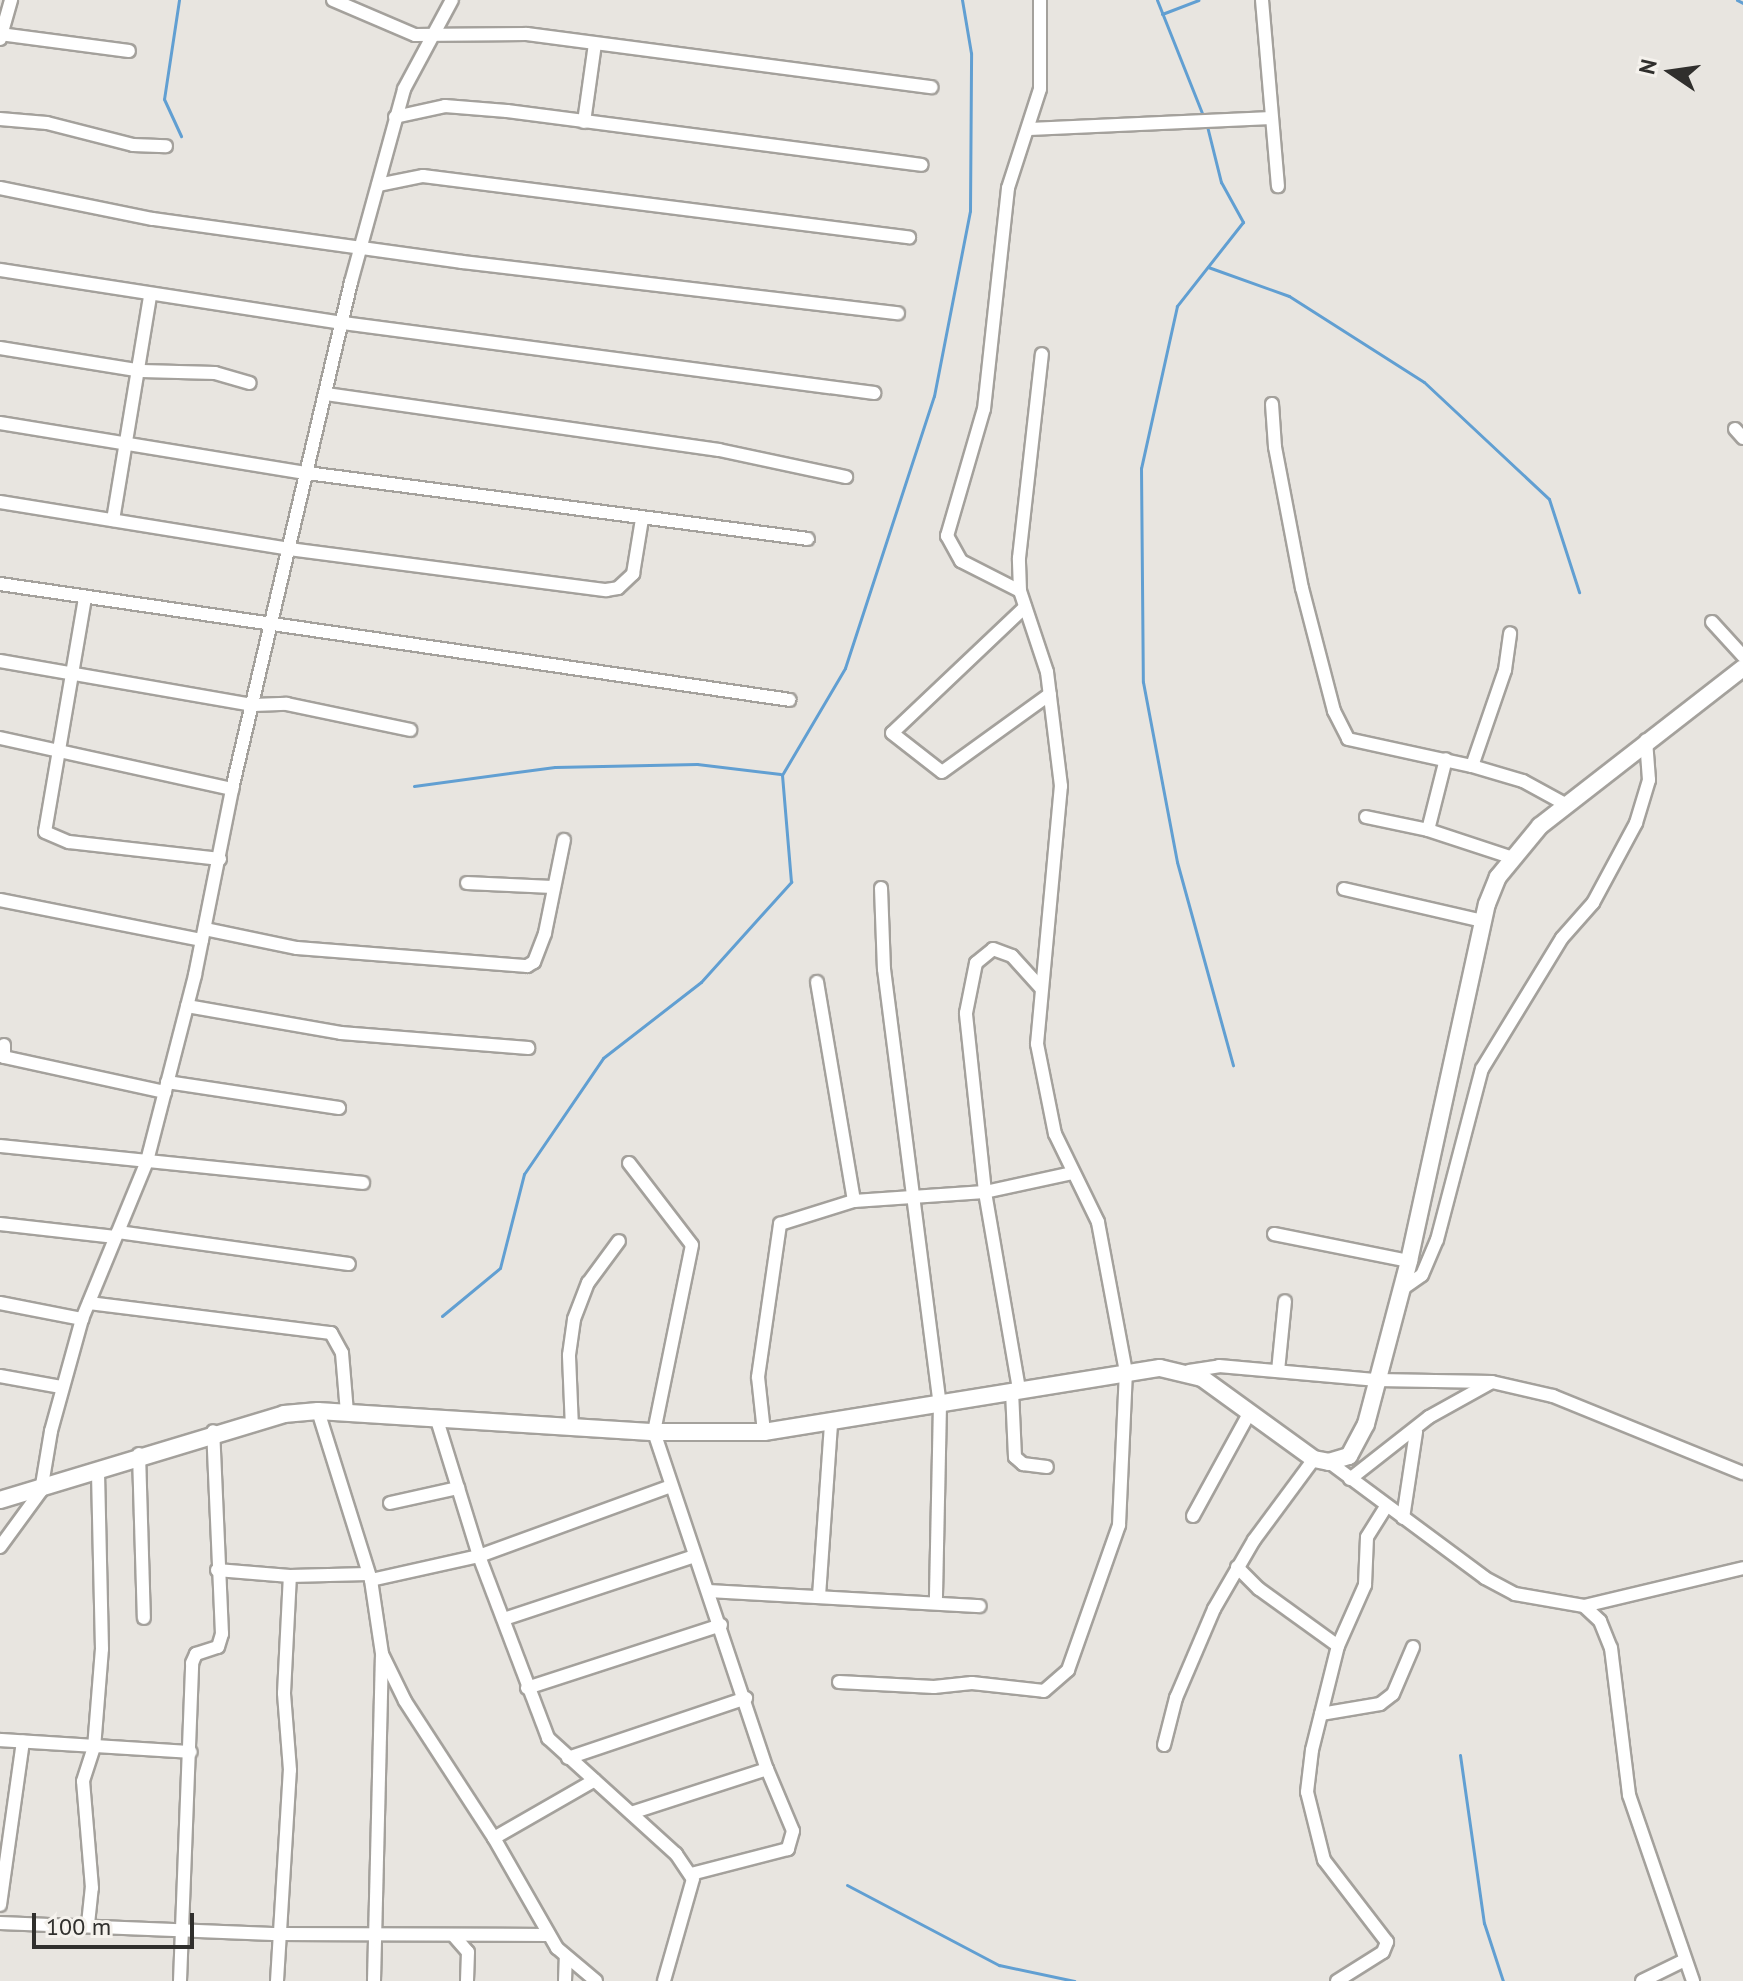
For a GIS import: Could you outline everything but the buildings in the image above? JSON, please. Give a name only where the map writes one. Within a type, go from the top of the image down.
[{"type":"street","points":[[11,0],[0,36],[129,51]]},
{"type":"street","points":[[333,0],[432,37],[494,31],[932,87]]},
{"type":"street","points":[[0,1547],[41,1491],[61,1387],[82,1319],[147,1161],[204,935],[232,789],[361,246],[395,117],[452,0]]},
{"type":"street","points":[[1020,591],[961,561],[947,536],[984,409],[1008,188],[1030,129],[1040,89],[1040,0]]},
{"type":"street","points":[[1262,0],[1278,186]]},
{"type":"street","points":[[584,122],[595,44]]},
{"type":"street","points":[[395,117],[445,106],[921,165]]},
{"type":"street","points":[[1030,129],[1271,118]]},
{"type":"street","points":[[0,119],[47,123],[133,145],[166,146]]},
{"type":"street","points":[[378,185],[423,176],[909,237]]},
{"type":"street","points":[[0,188],[153,219],[898,313]]},
{"type":"street","points":[[0,270],[150,296],[874,393]]},
{"type":"street","points":[[113,520],[142,371],[150,296]]},
{"type":"street","points":[[0,348],[142,371],[215,373],[250,383]]},
{"type":"street","points":[[839,1682],[934,1687],[972,1683],[1028,1693],[1044,1691],[1068,1670],[1119,1525],[1126,1372],[1098,1222],[1055,1134],[1037,1044],[1061,786],[1050,694],[1020,591],[1020,529],[1042,354]]},
{"type":"street","points":[[326,394],[719,450],[846,477]]},
{"type":"street","points":[[1272,404],[1288,523],[1341,729],[1359,743],[1446,759],[1523,781],[1567,805]]},
{"type":"street","points":[[0,423],[60,429],[128,446],[307,473],[808,539]]},
{"type":"street","points":[[0,502],[289,549],[606,590],[618,588],[633,574],[642,519]]},
{"type":"street","points":[[0,584],[179,609],[270,628],[455,649],[790,700]]},
{"type":"street","points":[[85,598],[61,754],[45,824],[48,836],[220,859]]},
{"type":"street","points":[[1025,607],[892,733],[942,772],[1050,694]]},
{"type":"street","points":[[1712,622],[1743,656]]},
{"type":"street","points":[[1472,766],[1505,670],[1510,633]]},
{"type":"street","points":[[0,661],[253,705],[287,704],[410,730]]},
{"type":"street","points":[[1164,1745],[1195,1650],[1237,1567],[1322,1460],[1355,1449],[1409,1261],[1492,888],[1510,857],[1567,805],[1646,740],[1743,668]]},
{"type":"street","points":[[0,738],[61,754],[232,789]]},
{"type":"street","points":[[1402,1289],[1422,1275],[1437,1240],[1482,1069],[1562,938],[1593,903],[1636,823],[1649,780],[1646,740]]},
{"type":"street","points":[[1428,830],[1446,759]]},
{"type":"street","points":[[1366,817],[1428,830],[1510,857]]},
{"type":"street","points":[[0,900],[297,948],[527,966],[534,962],[543,941],[564,840]]},
{"type":"street","points":[[467,883],[552,887]]},
{"type":"street","points":[[881,888],[884,969],[917,1198],[940,1404],[936,1601]]},
{"type":"street","points":[[1344,889],[1483,921]]},
{"type":"street","points":[[1041,988],[1012,956],[993,949],[982,954],[970,983],[966,1039],[985,1192],[1016,1390],[1015,1457],[1023,1464],[1047,1467]]},
{"type":"street","points":[[817,982],[854,1201]]},
{"type":"street","points":[[187,1006],[341,1033],[528,1048]]},
{"type":"street","points":[[4,1045],[4,1057],[166,1087],[339,1108]]},
{"type":"street","points":[[0,1146],[363,1183]]},
{"type":"street","points":[[629,1163],[692,1245],[654,1432],[793,1842],[788,1849],[691,1874]]},
{"type":"street","points":[[764,1432],[758,1377],[780,1224],[854,1201],[985,1192],[1073,1173]]},
{"type":"street","points":[[0,1224],[117,1234],[349,1264]]},
{"type":"street","points":[[1274,1234],[1409,1261]]},
{"type":"street","points":[[572,1428],[569,1355],[574,1319],[588,1283],[619,1241]]},
{"type":"street","points":[[1278,1371],[1285,1301]]},
{"type":"street","points":[[0,1303],[82,1319]]},
{"type":"street","points":[[89,1303],[331,1333],[342,1353],[347,1413]]},
{"type":"street","points":[[0,1500],[41,1491],[139,1454],[213,1431],[318,1411],[654,1432],[764,1432],[831,1424],[1126,1372],[1189,1371],[1219,1366],[1377,1380],[1492,1382],[1553,1396],[1743,1473]]},
{"type":"street","points":[[1189,1371],[1515,1594],[1584,1606],[1743,1568]]},
{"type":"street","points":[[0,1376],[61,1387]]},
{"type":"street","points":[[1350,1479],[1444,1408],[1492,1382]]},
{"type":"street","points":[[318,1411],[370,1577],[382,1654],[374,1981]]},
{"type":"street","points":[[1193,1516],[1250,1412]]},
{"type":"street","points":[[437,1420],[479,1556],[548,1738],[631,1813],[691,1874],[691,1890],[677,1923],[664,1981]]},
{"type":"street","points":[[819,1596],[831,1424]]},
{"type":"street","points":[[180,1981],[192,1663],[196,1654],[218,1647],[221,1641],[213,1431]]},
{"type":"street","points":[[1403,1518],[1416,1432]]},
{"type":"street","points":[[139,1454],[144,1618]]},
{"type":"street","points":[[88,1924],[92,1888],[83,1781],[94,1748],[102,1649],[98,1469]]},
{"type":"street","points":[[217,1570],[290,1576],[370,1577],[479,1556],[671,1486]]},
{"type":"street","points":[[390,1503],[458,1488]]},
{"type":"street","points":[[1337,1981],[1383,1952],[1387,1942],[1383,1930],[1330,1869],[1314,1835],[1307,1792],[1321,1714],[1338,1646],[1365,1585],[1367,1537],[1386,1507]]},
{"type":"street","points":[[504,1619],[694,1556]]},
{"type":"street","points":[[1237,1567],[1259,1589],[1338,1646]]},
{"type":"street","points":[[277,1981],[290,1781],[284,1693],[290,1576]]},
{"type":"street","points":[[710,1591],[936,1601],[980,1606]]},
{"type":"street","points":[[1584,1606],[1600,1621],[1611,1648],[1629,1795],[1693,1981]]},
{"type":"street","points":[[527,1688],[721,1625]]},
{"type":"street","points":[[1321,1714],[1380,1704],[1393,1694],[1413,1647]]},
{"type":"street","points":[[382,1654],[405,1701],[494,1838],[549,1935],[566,1958],[596,1981]]},
{"type":"street","points":[[568,1758],[746,1698]]},
{"type":"street","points":[[0,1740],[191,1752]]},
{"type":"street","points":[[0,1905],[23,1742]]},
{"type":"street","points":[[631,1813],[767,1769]]},
{"type":"street","points":[[494,1838],[595,1780]]},
{"type":"street","points":[[0,1923],[88,1924],[279,1934],[549,1935]]},
{"type":"street","points":[[467,1981],[468,1952],[484,1935]]},
{"type":"street","points":[[454,1936],[468,1952]]},
{"type":"street","points":[[565,1981],[566,1958]]},
{"type":"street","points":[[1642,1981],[1685,1960]]},
{"type":"waterway","points":[[179,0],[164,99],[181,136]]},
{"type":"waterway","points":[[442,1316],[500,1268],[524,1174],[603,1058],[701,982],[791,882],[782,775],[845,668],[934,396],[970,211],[971,53],[962,0]]},
{"type":"waterway","points":[[1157,0],[1204,118]]},
{"type":"waterway","points":[[1162,14],[1198,0]]},
{"type":"waterway","points":[[1737,0],[1743,3]]},
{"type":"waterway","points":[[1207,126],[1221,182],[1243,222],[1177,306],[1141,468],[1143,682],[1177,862],[1233,1065]]},
{"type":"waterway","points":[[1208,267],[1289,296],[1424,382],[1549,499],[1579,592]]},
{"type":"waterway","points":[[414,786],[555,767],[697,764],[780,774]]},
{"type":"waterway","points":[[1460,1755],[1484,1923],[1503,1981]]},
{"type":"waterway","points":[[847,1885],[999,1965],[1074,1981]]}]
